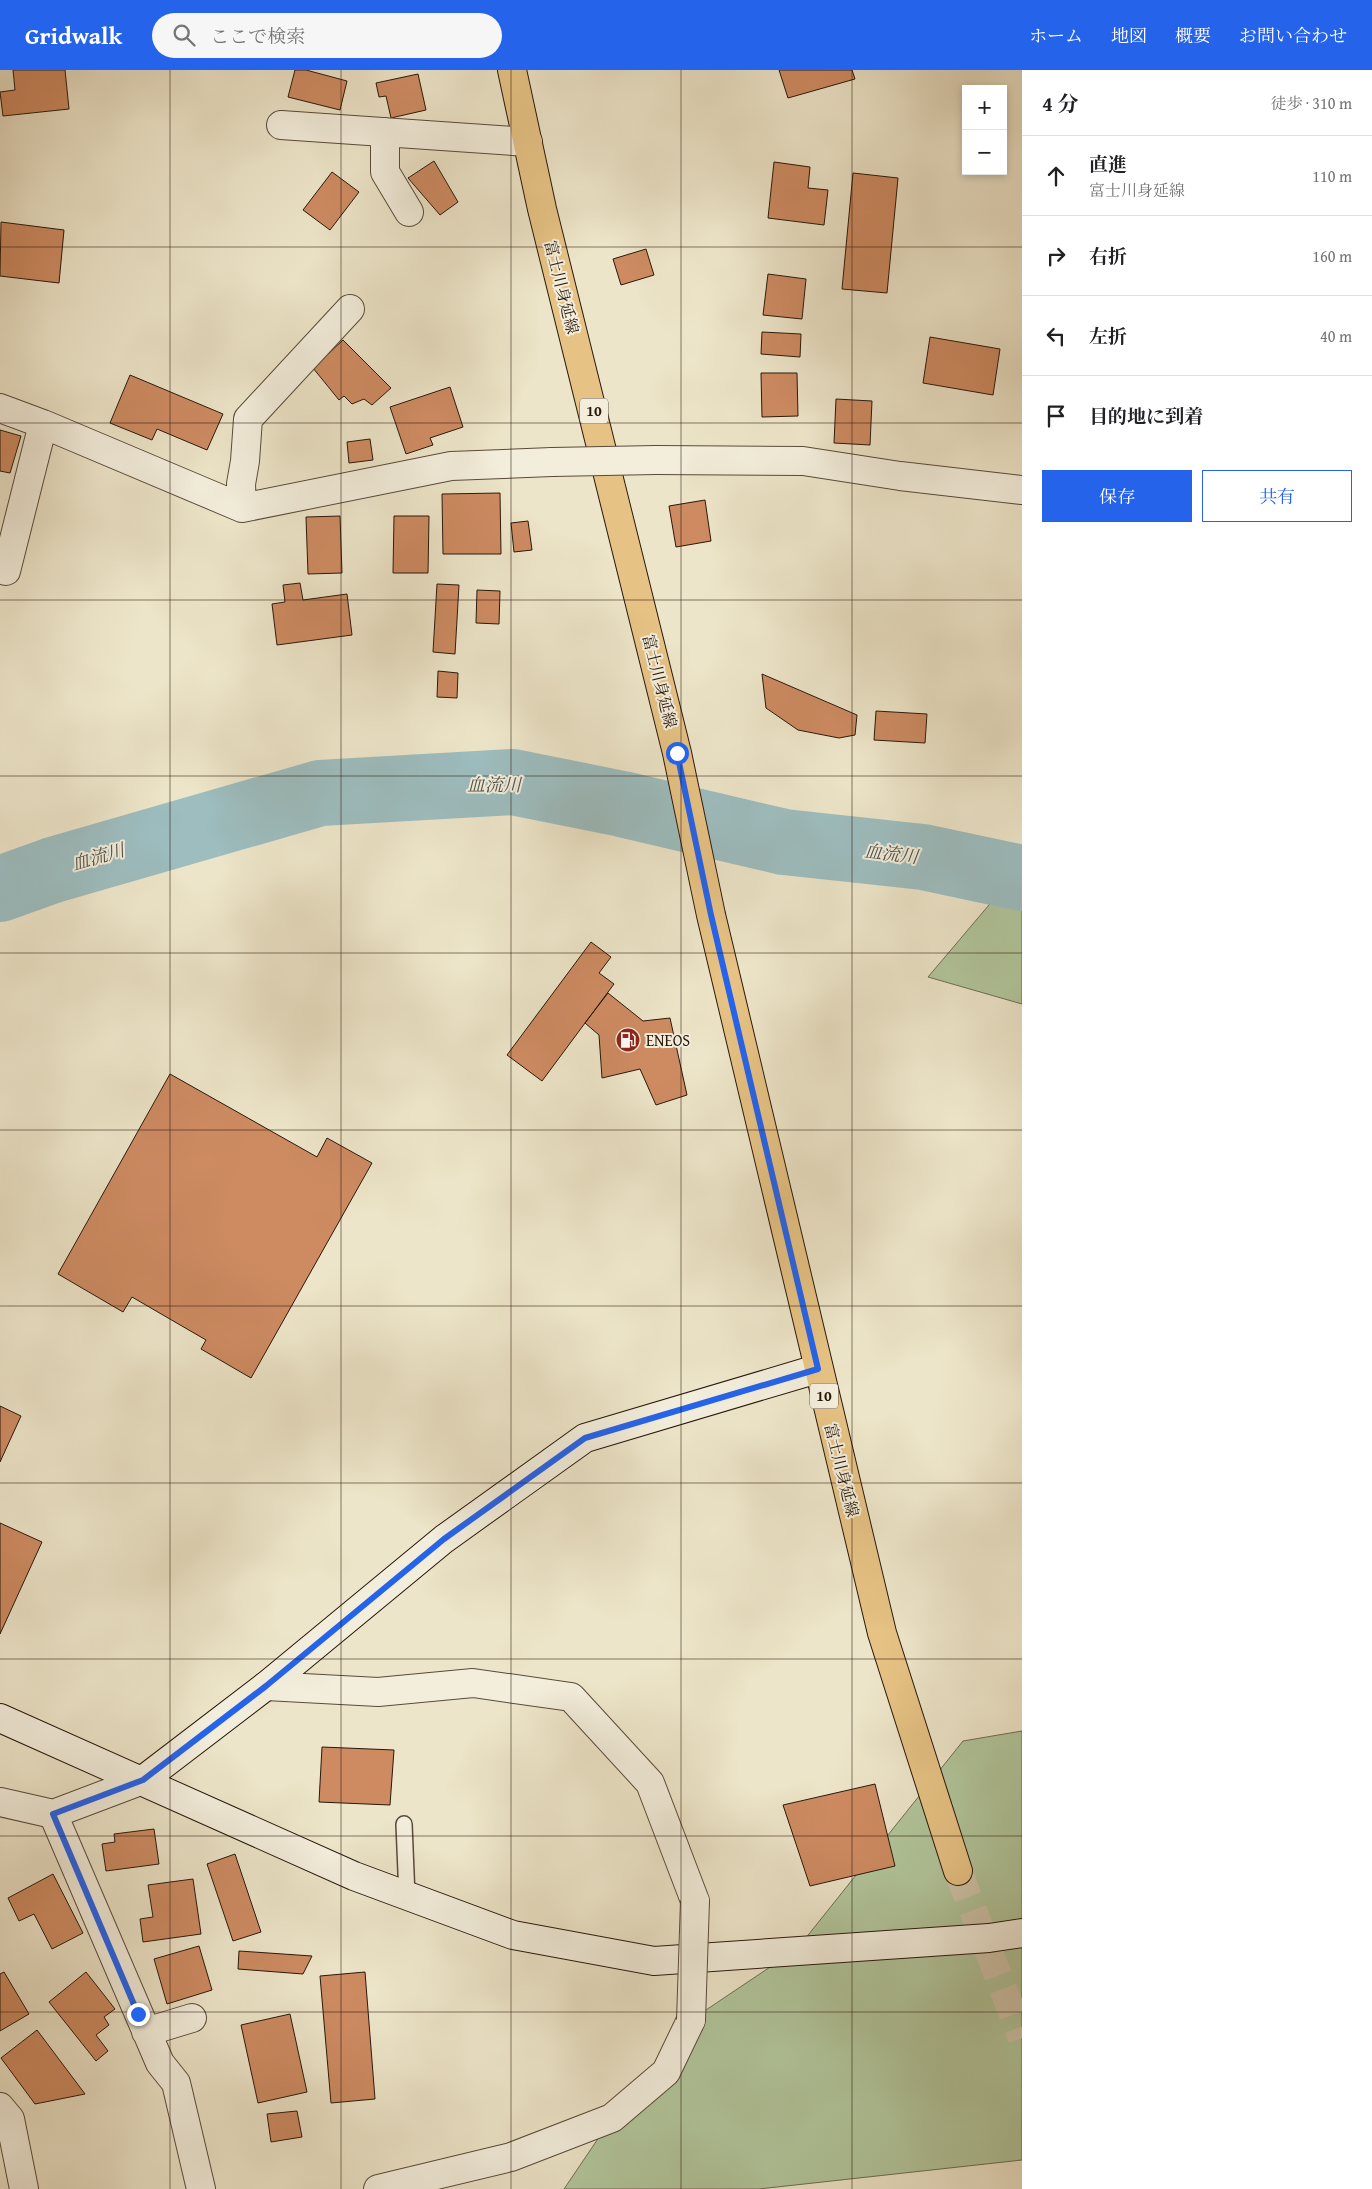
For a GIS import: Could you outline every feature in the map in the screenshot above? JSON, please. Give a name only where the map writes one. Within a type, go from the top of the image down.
[{"type":"main road","name":"富士川身延線","points":[[512,70],[677,753],[711,915],[882,1633],[958,1871]]},
{"type":"street","points":[[281,125],[528,142]]},
{"type":"street","points":[[385,132],[385,172],[409,212]]},
{"type":"street","points":[[242,508],[241,484],[245,461],[248,419],[350,309]]},
{"type":"street","points":[[0,408],[43,424],[242,508],[451,466],[552,462],[656,460],[803,461],[900,476],[1022,490]]},
{"type":"street","points":[[6,571],[43,424]]},
{"type":"street","points":[[0,1802],[53,1814],[143,1780],[266,1686],[444,1539],[585,1438],[818,1369]]},
{"type":"street","points":[[266,1686],[378,1692],[473,1683],[571,1697],[650,1783],[695,1901],[691,2020],[666,2072],[612,2118],[511,2157],[378,2189]]},
{"type":"street","points":[[0,1718],[143,1780],[354,1876],[513,1934],[654,1961],[989,1938],[1022,1933]]},
{"type":"street","points":[[53,1814],[160,2063],[176,2083],[201,2189]]},
{"type":"street","points":[[146,2032],[192,2018]]},
{"type":"street","points":[[0,2107],[10,2119],[24,2189]]},
{"type":"lane","points":[[404,1824],[406,1896]]},
{"type":"green space","points":[[1022,866],[1022,1004],[928,977]]},
{"type":"green space","points":[[1022,1731],[1022,2160],[759,2189],[564,2189],[612,2118],[691,2020],[797,1949],[963,1741]]},
{"type":"building","points":[[13,70],[65,70],[69,109],[3,116],[0,92],[15,90]]},
{"type":"building","points":[[295,70],[306,70],[347,81],[340,110],[288,97]]},
{"type":"building","points":[[779,70],[852,70],[855,79],[788,98]]},
{"type":"building","points":[[418,74],[426,110],[391,118],[386,96],[379,97],[376,83]]},
{"type":"building","points":[[434,161],[458,202],[440,215],[408,178]]},
{"type":"building","points":[[774,162],[810,167],[808,188],[828,190],[824,225],[768,218]]},
{"type":"building","points":[[332,172],[359,192],[330,230],[303,210]]},
{"type":"building","points":[[853,173],[898,178],[887,293],[842,289]]},
{"type":"building","points":[[1,222],[64,230],[59,283],[0,276]]},
{"type":"building","points":[[646,249],[654,275],[621,285],[613,259]]},
{"type":"building","points":[[768,274],[806,279],[802,319],[763,315]]},
{"type":"building","points":[[762,332],[801,334],[800,357],[761,354]]},
{"type":"building","points":[[930,337],[1000,349],[993,395],[923,383]]},
{"type":"building","points":[[343,340],[391,388],[372,405],[364,399],[352,404],[344,396],[339,400],[313,368]]},
{"type":"building","points":[[761,373],[797,373],[798,416],[762,417]]},
{"type":"building","points":[[130,375],[223,414],[207,450],[157,429],[152,440],[110,423]]},
{"type":"building","points":[[450,387],[463,427],[430,438],[433,445],[406,454],[390,407]]},
{"type":"building","points":[[836,399],[872,401],[870,445],[834,443]]},
{"type":"building","points":[[0,430],[21,436],[10,473],[0,471]]},
{"type":"building","points":[[370,439],[373,460],[349,463],[347,442]]},
{"type":"building","points":[[500,493],[501,554],[443,554],[442,494]]},
{"type":"building","points":[[705,500],[711,541],[676,547],[669,506]]},
{"type":"building","points":[[340,516],[342,573],[308,574],[306,517]]},
{"type":"building","points":[[394,516],[429,516],[428,573],[393,573]]},
{"type":"building","points":[[528,521],[532,550],[514,552],[511,523]]},
{"type":"building","points":[[300,583],[303,600],[347,594],[352,635],[277,645],[272,604],[285,602],[283,585]]},
{"type":"building","points":[[437,584],[459,585],[455,654],[433,652]]},
{"type":"building","points":[[477,590],[500,591],[499,624],[476,623]]},
{"type":"building","points":[[438,671],[458,673],[457,698],[437,697]]},
{"type":"building","points":[[762,674],[857,715],[855,735],[839,738],[798,730],[766,708]]},
{"type":"building","points":[[876,711],[927,714],[925,743],[874,740]]},
{"type":"building","points":[[591,942],[611,957],[599,973],[614,984],[542,1081],[507,1055]]},
{"type":"building","points":[[608,993],[643,1021],[670,1018],[687,1095],[656,1105],[640,1069],[602,1078],[599,1035],[585,1023]]},
{"type":"building","points":[[170,1074],[317,1157],[327,1138],[372,1163],[251,1378],[201,1349],[206,1340],[132,1297],[123,1312],[58,1274]]},
{"type":"building","points":[[0,1406],[21,1416],[0,1462]]},
{"type":"building","points":[[0,1523],[42,1542],[0,1634]]},
{"type":"building","points":[[322,1747],[394,1750],[390,1805],[319,1802]]},
{"type":"building","points":[[875,1784],[895,1866],[810,1886],[783,1805]]},
{"type":"building","points":[[154,1829],[159,1864],[106,1871],[102,1844],[115,1842],[114,1834]]},
{"type":"building","points":[[235,1854],[261,1932],[233,1941],[207,1864]]},
{"type":"building","points":[[53,1874],[83,1933],[52,1949],[34,1914],[19,1921],[8,1898]]},
{"type":"building","points":[[193,1879],[201,1934],[143,1942],[140,1919],[153,1917],[148,1885]]},
{"type":"building","points":[[199,1946],[212,1990],[167,2004],[154,1959]]},
{"type":"building","points":[[239,1951],[312,1956],[303,1974],[238,1969]]},
{"type":"building","points":[[4,1972],[29,2014],[0,2031],[0,1974]]},
{"type":"building","points":[[86,1972],[115,2009],[104,2017],[109,2025],[96,2035],[108,2051],[96,2061],[49,2002]]},
{"type":"building","points":[[365,1972],[375,2099],[331,2103],[320,1976]]},
{"type":"building","points":[[290,2014],[307,2092],[258,2103],[241,2025]]},
{"type":"building","points":[[37,2030],[85,2094],[35,2104],[1,2058]]},
{"type":"building","points":[[297,2111],[302,2137],[271,2142],[267,2114]]},
{"type":"waterway","name":"血流川","points":[[0,889],[53,870],[320,793],[513,782],[622,804],[784,842],[923,857],[1022,878]]},
{"type":"tunnel","points":[[958,1871],[1022,2038]]},
{"type":"place","name":"ENEOS","points":[[628,1040]]},
{"type":"route","points":[[138,2014],[53,1814],[143,1780],[266,1686],[444,1539],[585,1438],[818,1369],[711,915],[677,753]]}]
